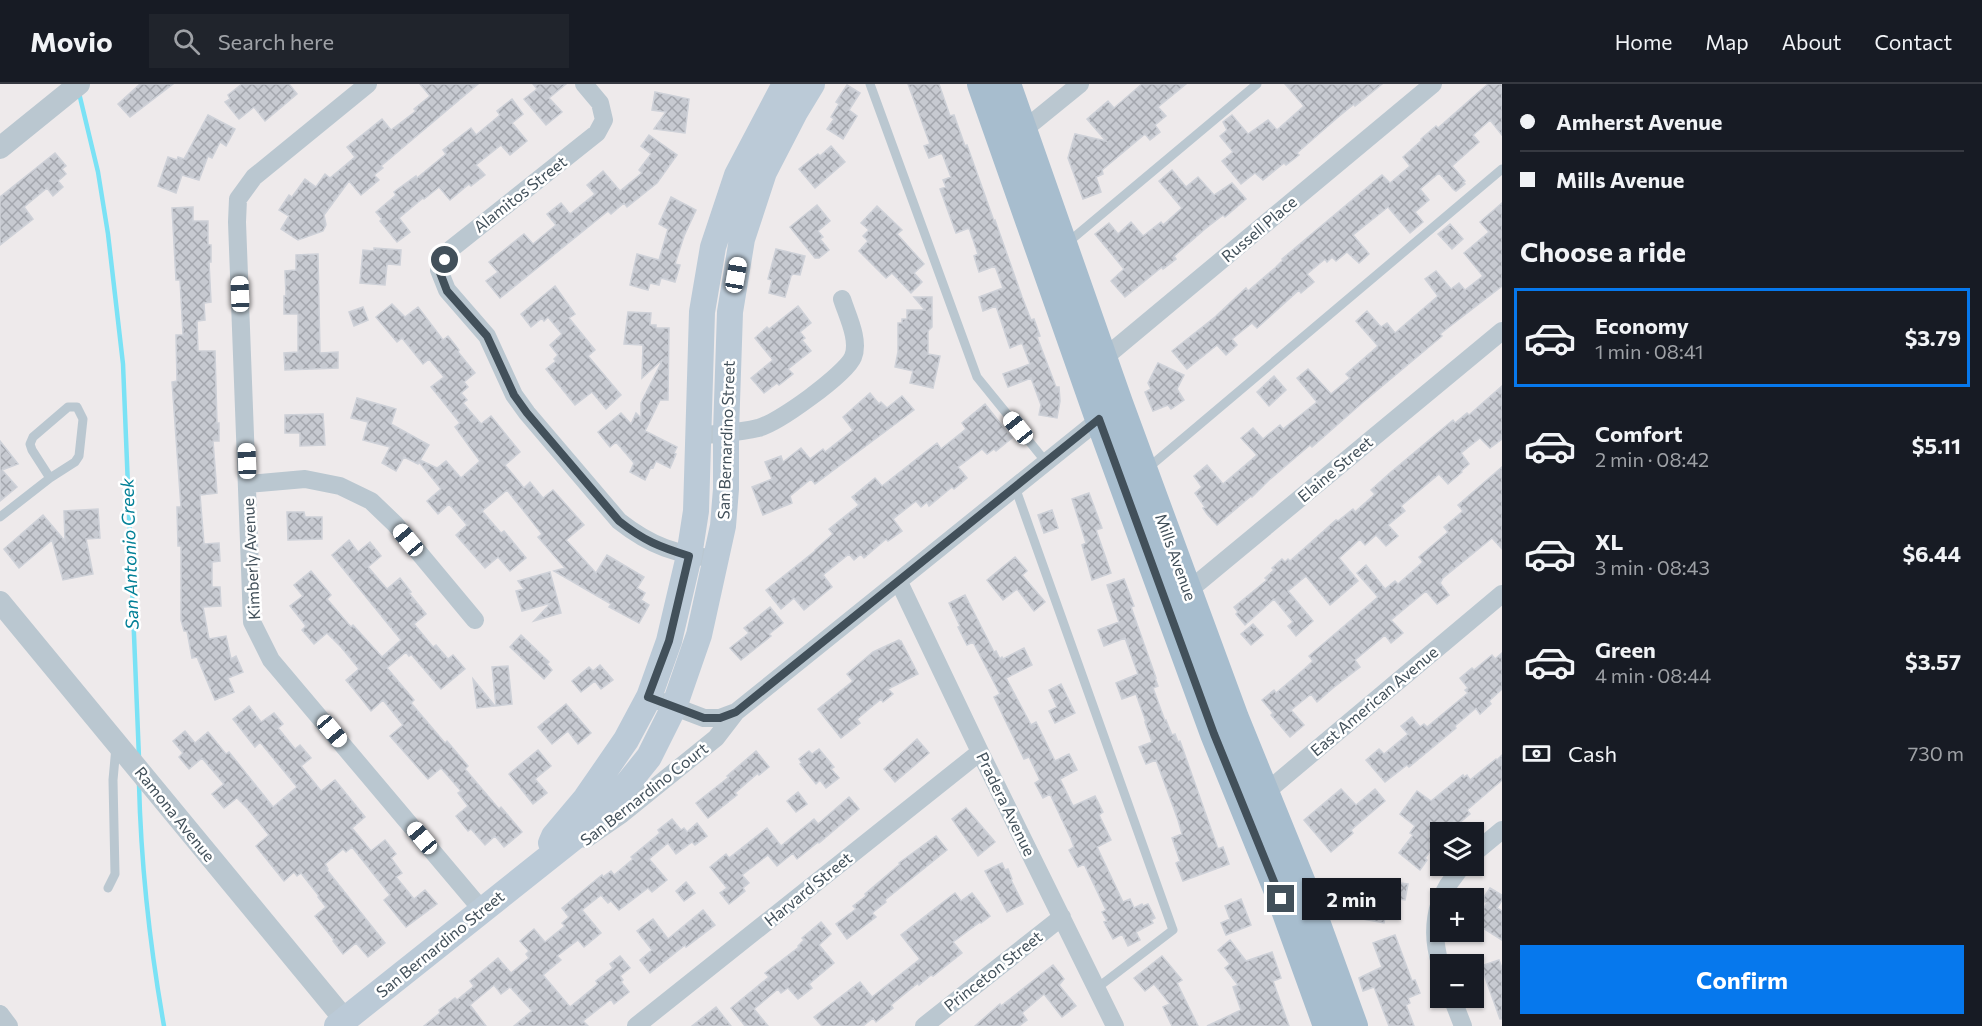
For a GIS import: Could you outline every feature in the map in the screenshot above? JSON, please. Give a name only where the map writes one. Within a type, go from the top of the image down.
[{"type":"main road","name":"San Bernardino Street","points":[[542,862],[554,836],[586,798],[626,740],[648,697],[669,641],[689,556],[696,511],[702,312],[713,247],[738,175],[785,84]]},
{"type":"main road","name":"San Bernardino Street","points":[[344,1024],[577,835],[616,798],[649,757],[674,707],[699,635],[723,526],[730,312],[742,239],[764,172],[812,84]]},
{"type":"main road","name":"Mills Avenue","points":[[981,84],[1012,139],[1064,245],[1093,364]]},
{"type":"main road","name":"Mills Avenue","points":[[1007,84],[1012,139],[1177,597]]},
{"type":"main road","name":"Mills Avenue","points":[[1109,411],[1145,470],[1214,734],[1255,798],[1302,883],[1354,1026]]},
{"type":"main road","name":"Mills Avenue","points":[[1255,798],[1281,899],[1327,1026]]},
{"type":"street","name":"Kimberly Avenue","points":[[368,84],[254,177],[238,199],[252,622],[271,660],[482,910]]},
{"type":"street","name":"Alamitos Street","points":[[584,84],[600,103],[604,120],[597,133],[451,249],[439,270],[447,291],[487,336],[520,404],[619,521],[655,545],[689,556]]},
{"type":"street","points":[[1012,139],[1080,84]]},
{"type":"street","name":"Russell Place","points":[[1093,364],[1433,84]]},
{"type":"street","points":[[0,148],[75,87]]},
{"type":"street","points":[[698,436],[760,428],[790,412],[844,369],[853,357],[855,344],[842,299]]},
{"type":"street","name":"Elaine Street","points":[[1177,597],[1502,331]]},
{"type":"street","name":"San Bernardino Court","points":[[542,862],[569,852],[622,814],[716,738],[736,712],[1109,411]]},
{"type":"street","points":[[248,484],[305,479],[340,486],[371,501],[395,524],[475,620]]},
{"type":"street","points":[[689,556],[717,559]]},
{"type":"street","name":"Pradera Avenue","points":[[899,582],[1115,1026]]},
{"type":"street","name":"East American Avenue","points":[[1255,798],[1502,594]]},
{"type":"street","name":"Ramona Avenue","points":[[0,602],[152,784],[344,1024]]},
{"type":"street","name":"San Bernardino Court","points":[[648,697],[704,718],[720,718],[736,712]]},
{"type":"street","name":"Harvard Street","points":[[636,1026],[980,752]]},
{"type":"street","points":[[1484,845],[1502,830]]},
{"type":"street","name":"Princeton Street","points":[[924,1026],[1062,917]]},
{"type":"street","points":[[1456,1008],[1463,1026]]},
{"type":"street","points":[[0,1014],[9,1026]]},
{"type":"lane","points":[[870,84],[976,377],[1046,462]]},
{"type":"lane","points":[[1064,245],[1257,84]]},
{"type":"lane","points":[[1145,470],[1502,169]]},
{"type":"lane","points":[[0,517],[50,478],[75,462],[79,456],[83,419],[77,407],[68,407],[33,437],[30,444],[50,478]]},
{"type":"lane","points":[[1015,487],[1173,930],[1096,988]]},
{"type":"lane","points":[[108,888],[115,874],[113,780],[116,742]]},
{"type":"building","points":[[140,84],[173,84],[130,117],[118,104]]},
{"type":"building","points":[[242,84],[289,84],[297,94],[265,121],[254,107],[239,119],[225,102],[230,99],[228,95]]},
{"type":"building","points":[[420,84],[478,84],[381,166],[383,168],[374,175],[379,180],[361,195],[349,181],[324,215],[326,225],[323,231],[298,240],[281,229],[289,216],[279,210],[289,195],[292,197],[305,179],[316,187],[325,174],[330,178],[355,157],[347,147],[382,119],[391,130],[416,111],[414,109],[430,96]]},
{"type":"building","points":[[533,84],[566,84],[549,98],[562,112],[546,125],[524,99],[537,89]]},
{"type":"building","points":[[908,84],[939,84],[950,116],[954,115],[1031,320],[1034,319],[1040,336],[1037,337],[1056,387],[1059,387],[1060,401],[1057,418],[1039,415],[1041,405],[1031,378],[1008,387],[1003,374],[1030,364],[1022,343],[1010,348],[996,306],[983,311],[979,297],[1003,288],[995,266],[979,272],[974,256],[978,254],[969,228],[956,233],[940,189],[946,187],[943,180],[951,177],[942,153],[929,158],[924,146],[930,144]]},
{"type":"building","points":[[1142,84],[1186,84],[1158,107],[1166,116],[1155,125],[1160,132],[1150,140],[1145,134],[1102,170],[1103,174],[1096,177],[1101,192],[1083,199],[1068,158],[1075,134],[1106,141],[1087,119],[1108,101],[1114,108]]},
{"type":"building","points":[[1285,84],[1382,84],[1337,118],[1286,165],[1284,163],[1263,180],[1255,173],[1241,184],[1222,161],[1233,152],[1220,136],[1227,130],[1223,122],[1232,115],[1248,134],[1268,120],[1277,130],[1304,106]]},
{"type":"building","points":[[1488,84],[1502,84],[1502,135],[1490,120],[1473,135],[1479,142],[1452,166],[1465,184],[1456,191],[1439,173],[1420,189],[1429,200],[1415,212],[1423,222],[1410,233],[1388,207],[1353,235],[1369,254],[1359,263],[1347,252],[1336,261],[1332,257],[1327,262],[1325,259],[1307,274],[1314,282],[1301,293],[1299,290],[1257,328],[1252,323],[1232,339],[1237,345],[1226,355],[1217,345],[1187,369],[1172,351],[1215,317],[1246,288],[1248,291],[1282,259],[1382,175],[1390,183],[1410,166],[1403,157],[1436,126],[1438,128]]},
{"type":"building","points":[[847,85],[860,93],[849,110],[857,116],[843,139],[827,129],[834,119],[831,117],[839,104],[836,102]]},
{"type":"building","points":[[655,92],[689,99],[685,133],[654,129],[666,112],[652,110]]},
{"type":"building","points":[[512,99],[523,114],[512,123],[527,141],[510,155],[501,145],[476,165],[485,175],[471,186],[469,184],[450,200],[439,187],[423,198],[399,218],[410,232],[397,242],[380,221],[382,219],[376,212],[396,195],[394,192],[416,176],[417,178],[446,154],[443,150],[471,128],[476,135],[500,115],[497,111]]},
{"type":"building","points":[[208,115],[235,129],[226,146],[220,142],[212,158],[208,156],[199,180],[182,175],[176,193],[158,186],[168,157],[177,160],[178,157],[184,159]]},
{"type":"building","points":[[649,135],[677,155],[657,183],[627,207],[624,203],[611,214],[608,211],[500,298],[486,281],[498,272],[489,262],[524,234],[533,244],[556,225],[547,214],[561,203],[570,214],[595,194],[587,185],[603,171],[620,191],[642,173],[639,170],[651,154],[641,146]]},
{"type":"building","points":[[831,146],[845,162],[815,188],[799,169]]},
{"type":"building","points":[[55,153],[66,166],[62,169],[66,174],[58,181],[63,187],[53,196],[47,188],[24,207],[33,219],[0,245],[0,197]]},
{"type":"building","points":[[1172,170],[1186,187],[1198,177],[1214,195],[1232,183],[1246,199],[1225,217],[1223,215],[1205,229],[1174,256],[1176,259],[1163,269],[1162,267],[1125,297],[1111,281],[1124,269],[1095,234],[1109,223],[1118,234],[1131,222],[1143,236],[1161,222],[1163,225],[1182,208],[1159,181]]},
{"type":"building","points":[[671,197],[696,210],[675,264],[680,265],[675,282],[661,278],[659,285],[650,283],[648,290],[630,285],[637,254],[659,260],[668,229],[659,224]]},
{"type":"building","points":[[1502,203],[1502,286],[1440,334],[1442,336],[1217,525],[1207,514],[1195,493],[1202,487],[1194,476],[1207,465],[1223,484],[1257,455],[1241,438],[1253,428],[1263,439],[1280,425],[1283,429],[1317,402],[1297,378],[1308,369],[1331,394],[1350,378],[1346,374],[1378,346],[1356,321],[1367,311],[1381,327],[1387,323],[1395,333],[1438,296],[1425,279],[1436,271],[1451,289],[1459,283],[1465,290],[1483,276],[1464,253],[1489,232],[1480,222]]},
{"type":"building","points":[[817,205],[830,221],[818,231],[823,237],[820,239],[829,250],[819,258],[815,258],[790,227]]},
{"type":"building","points":[[877,206],[902,230],[897,234],[924,264],[914,273],[922,282],[911,293],[892,273],[886,278],[859,251],[868,241],[863,236],[869,230],[861,223]]},
{"type":"building","points":[[193,207],[193,221],[208,221],[208,245],[211,245],[211,262],[209,262],[211,302],[204,303],[205,320],[197,321],[198,351],[215,351],[217,423],[219,423],[219,441],[213,441],[217,493],[200,495],[204,544],[219,543],[220,561],[212,562],[212,587],[220,587],[221,606],[203,607],[209,639],[226,636],[231,659],[236,656],[243,672],[228,678],[234,692],[215,700],[197,657],[192,658],[187,631],[184,631],[181,620],[181,546],[178,546],[177,507],[181,507],[172,382],[177,381],[176,335],[183,335],[180,280],[176,280],[172,208]]},
{"type":"building","points":[[1450,224],[1463,239],[1452,249],[1438,234]]},
{"type":"building","points":[[374,248],[401,250],[400,265],[387,264],[385,285],[360,283],[363,250],[374,251]]},
{"type":"building","points":[[776,249],[805,256],[800,275],[791,276],[785,297],[769,293],[772,280],[768,279]]},
{"type":"building","points":[[318,254],[320,353],[338,352],[338,368],[285,370],[284,353],[298,352],[298,314],[284,314],[285,271],[296,270],[296,255]]},
{"type":"building","points":[[555,286],[575,314],[569,318],[595,350],[588,356],[621,395],[606,409],[592,392],[575,405],[546,369],[556,361],[554,359],[558,355],[550,345],[562,334],[548,317],[544,321],[542,318],[531,327],[521,314]]},
{"type":"building","points":[[914,297],[932,297],[932,327],[928,331],[928,354],[940,356],[933,388],[910,383],[913,371],[895,367],[898,352],[898,323],[902,323],[902,319],[907,319],[907,310],[925,310]]},
{"type":"building","points":[[392,304],[405,317],[418,307],[443,340],[448,336],[459,350],[458,352],[475,373],[464,382],[468,387],[461,393],[467,400],[463,403],[481,424],[491,416],[520,452],[505,465],[524,488],[530,482],[543,498],[553,490],[584,525],[566,540],[596,573],[607,555],[644,577],[637,588],[645,593],[641,600],[649,605],[639,623],[609,607],[611,604],[554,571],[565,568],[538,537],[542,534],[507,490],[482,511],[501,533],[504,531],[526,558],[510,571],[498,557],[485,568],[456,535],[467,525],[449,504],[438,514],[427,501],[441,489],[419,462],[418,464],[404,457],[396,471],[382,463],[390,447],[363,440],[368,422],[351,418],[357,398],[396,409],[391,424],[429,445],[420,460],[437,468],[446,461],[461,478],[480,461],[455,427],[460,423],[431,387],[444,377],[429,359],[423,364],[402,338],[397,342],[376,317]]},
{"type":"building","points":[[798,306],[811,323],[800,332],[805,338],[802,340],[811,351],[788,369],[793,374],[764,393],[751,378],[773,360],[755,338]]},
{"type":"building","points":[[363,307],[368,320],[354,326],[349,312]]},
{"type":"building","points":[[628,312],[651,313],[650,325],[656,325],[656,328],[669,328],[668,400],[660,400],[645,431],[677,447],[674,453],[676,454],[670,468],[656,461],[645,480],[630,472],[634,463],[616,442],[610,447],[598,432],[621,413],[631,424],[636,413],[641,418],[641,403],[663,359],[642,378],[643,345],[624,344]]},
{"type":"building","points":[[1158,363],[1184,375],[1177,389],[1184,400],[1171,409],[1168,405],[1153,411],[1145,392],[1151,389],[1148,383]]},
{"type":"building","points":[[1274,376],[1286,390],[1269,406],[1257,392]]},
{"type":"building","points":[[1502,386],[1502,439],[1490,448],[1480,438],[1461,453],[1469,464],[1462,472],[1448,484],[1439,474],[1401,506],[1405,511],[1388,525],[1398,536],[1386,546],[1376,535],[1365,545],[1360,539],[1339,558],[1358,581],[1330,605],[1306,576],[1288,591],[1313,621],[1296,636],[1288,626],[1293,622],[1274,599],[1245,625],[1236,614],[1238,612],[1234,607],[1267,580],[1265,578],[1274,570],[1272,568],[1282,559],[1285,562],[1288,559],[1290,561],[1336,520],[1338,521],[1353,509],[1355,512],[1375,494],[1371,490],[1391,472],[1453,420],[1455,423],[1467,413],[1469,415]]},
{"type":"building","points":[[870,393],[879,404],[881,402],[887,408],[902,396],[914,410],[815,484],[811,479],[790,496],[792,503],[763,515],[752,487],[772,479],[765,462],[781,456],[783,462],[801,448],[810,459],[823,449],[825,452],[853,430],[843,417]]},
{"type":"building","points":[[985,404],[1012,438],[996,451],[994,449],[987,454],[982,449],[958,467],[967,478],[954,489],[952,487],[929,506],[927,502],[921,507],[916,501],[893,519],[902,531],[888,541],[886,539],[864,558],[861,554],[854,560],[849,554],[823,575],[832,587],[804,610],[794,598],[781,609],[766,590],[833,534],[829,529],[859,505],[852,497],[875,478],[882,486],[937,443],[941,449],[966,429],[962,423]]},
{"type":"building","points":[[323,414],[325,445],[300,446],[300,433],[285,433],[285,415]]},
{"type":"building","points":[[0,441],[18,464],[2,470],[17,487],[0,501]]},
{"type":"building","points":[[1502,467],[1502,549],[1492,538],[1443,578],[1440,583],[1449,595],[1437,604],[1426,591],[1391,620],[1403,633],[1391,643],[1385,635],[1355,660],[1360,667],[1317,702],[1311,694],[1291,710],[1304,725],[1290,737],[1271,715],[1273,713],[1262,700],[1274,690],[1276,693],[1302,671],[1313,661],[1309,656],[1378,597],[1357,573],[1366,565],[1385,589],[1395,581],[1398,584],[1423,562],[1419,557],[1448,532],[1444,527],[1463,511],[1458,505]]},
{"type":"building","points":[[1089,493],[1102,528],[1096,530],[1111,573],[1092,580],[1082,545],[1086,543],[1072,499]]},
{"type":"building","points":[[98,509],[100,538],[86,539],[93,574],[63,580],[52,540],[19,568],[4,549],[43,515],[65,541],[64,511]]},
{"type":"building","points":[[1052,510],[1058,528],[1044,533],[1038,515]]},
{"type":"building","points":[[287,512],[304,512],[305,517],[322,517],[322,539],[288,540]]},
{"type":"building","points":[[349,540],[358,552],[370,542],[381,556],[368,567],[387,589],[400,578],[426,614],[414,624],[433,647],[436,645],[448,659],[453,655],[465,669],[441,689],[411,654],[409,656],[406,652],[387,668],[414,700],[411,703],[468,766],[465,769],[522,832],[504,847],[495,836],[485,845],[471,829],[468,831],[456,816],[468,806],[458,793],[461,791],[441,768],[428,779],[390,736],[403,725],[383,700],[371,711],[346,680],[359,669],[341,647],[327,633],[314,644],[302,630],[306,626],[290,606],[303,596],[294,585],[311,571],[331,595],[327,599],[351,627],[353,625],[382,657],[401,640],[332,555]]},
{"type":"building","points":[[1015,557],[1027,571],[1022,575],[1045,602],[1034,611],[1017,589],[1003,600],[987,580]]},
{"type":"building","points":[[550,572],[561,613],[534,621],[551,603],[522,611],[516,591],[524,589],[518,581]]},
{"type":"building","points":[[1124,579],[1134,606],[1131,607],[1156,678],[1158,686],[1153,688],[1165,721],[1172,735],[1175,734],[1178,742],[1180,741],[1218,849],[1223,847],[1229,864],[1183,881],[1176,863],[1180,861],[1172,838],[1182,834],[1178,820],[1156,760],[1146,764],[1139,747],[1152,742],[1146,722],[1136,694],[1122,699],[1116,683],[1138,674],[1125,638],[1104,646],[1098,630],[1119,622],[1107,585]]},
{"type":"building","points":[[965,595],[994,652],[996,651],[1000,659],[1024,648],[1032,665],[1006,678],[1031,725],[1036,722],[1055,761],[1069,754],[1077,770],[1060,779],[1073,806],[1095,796],[1103,812],[1099,815],[1111,840],[1097,847],[1123,902],[1130,899],[1134,908],[1148,904],[1155,918],[1151,920],[1153,923],[1136,932],[1140,940],[1128,946],[1122,934],[1113,939],[1104,922],[1107,921],[1102,912],[1106,910],[1084,864],[1078,867],[1069,850],[1074,847],[1050,794],[1043,798],[1035,783],[1040,780],[1029,757],[1024,759],[994,697],[1000,694],[973,642],[967,645],[958,627],[960,626],[949,603]]},
{"type":"building","points":[[770,607],[783,623],[769,634],[771,636],[741,660],[730,648],[749,633],[744,628]]},
{"type":"building","points":[[1253,624],[1263,635],[1251,645],[1241,634]]},
{"type":"building","points":[[521,635],[549,662],[547,664],[552,670],[544,679],[510,647]]},
{"type":"building","points":[[899,640],[918,674],[888,689],[893,694],[883,702],[881,699],[857,719],[860,723],[841,738],[818,709],[853,681],[847,674],[873,652]]},
{"type":"building","points":[[1502,653],[1502,689],[1489,701],[1491,704],[1480,714],[1476,708],[1409,767],[1407,765],[1385,782],[1366,760],[1379,749],[1384,754],[1408,734],[1401,726],[1412,717],[1420,727],[1424,724],[1427,727],[1468,693],[1465,690],[1468,688],[1460,678],[1492,655],[1495,659]]},
{"type":"building","points":[[600,665],[613,680],[601,689],[595,681],[581,692],[572,681],[589,667],[593,671]]},
{"type":"building","points":[[508,666],[512,704],[496,706],[492,667]]},
{"type":"building","points":[[473,679],[495,706],[477,708]]},
{"type":"building","points":[[1061,684],[1075,713],[1055,723],[1049,711],[1057,707],[1049,690]]},
{"type":"building","points":[[566,704],[591,733],[578,744],[568,731],[552,744],[538,727]]},
{"type":"building","points":[[249,706],[261,722],[274,713],[283,724],[278,728],[295,749],[300,745],[311,758],[301,766],[321,791],[335,780],[365,817],[352,828],[371,851],[385,840],[396,854],[391,858],[402,873],[396,877],[414,899],[425,890],[437,904],[406,927],[384,900],[390,895],[352,847],[346,852],[343,849],[325,864],[327,870],[385,943],[368,957],[356,943],[343,954],[315,916],[326,907],[301,873],[297,876],[294,872],[284,881],[256,846],[269,835],[247,808],[237,798],[224,808],[212,794],[224,784],[202,758],[189,769],[179,757],[183,753],[173,741],[185,731],[195,743],[208,732],[226,754],[229,752],[273,807],[297,787],[260,742],[255,747],[233,719]]},
{"type":"building","points":[[917,739],[929,753],[895,782],[884,769]]},
{"type":"building","points":[[819,749],[834,767],[831,769],[839,778],[826,788],[820,780],[816,784],[800,764],[802,763],[799,759],[809,751],[812,754]]},
{"type":"building","points":[[538,750],[551,766],[535,779],[547,793],[533,804],[509,774]]},
{"type":"building","points":[[756,751],[769,767],[759,775],[758,773],[735,793],[737,795],[708,818],[696,803],[729,777],[727,776]]},
{"type":"building","points":[[1502,755],[1502,780],[1467,810],[1470,814],[1461,822],[1430,822],[1430,852],[1420,870],[1399,853],[1413,835],[1410,833],[1415,826],[1400,814],[1417,791],[1431,801],[1463,775],[1464,777],[1467,775],[1470,780]]},
{"type":"building","points":[[1341,789],[1356,805],[1375,789],[1385,801],[1351,830],[1353,833],[1331,852],[1304,820]]},
{"type":"building","points":[[798,792],[807,804],[796,812],[787,801]]},
{"type":"building","points":[[849,797],[859,809],[819,843],[797,859],[793,853],[777,866],[768,855],[742,875],[749,883],[743,888],[745,891],[729,904],[720,893],[727,888],[710,867],[726,854],[729,858],[767,828],[781,846],[814,819],[818,824]]},
{"type":"building","points":[[966,808],[995,842],[978,856],[952,819]]},
{"type":"building","points":[[672,819],[681,830],[684,828],[687,832],[697,823],[707,836],[695,845],[692,842],[676,854],[668,843],[649,859],[667,880],[652,892],[648,888],[619,910],[601,895],[582,910],[601,933],[584,947],[578,940],[557,956],[561,960],[543,975],[570,1007],[598,984],[596,981],[613,968],[610,964],[620,956],[630,968],[620,976],[623,980],[621,982],[629,992],[614,1004],[611,999],[583,1021],[588,1026],[514,1026],[532,1011],[510,987],[501,994],[494,985],[470,1005],[486,1026],[424,1026],[440,1013],[439,1010],[455,998],[457,1000],[474,986],[470,981],[498,958],[511,973],[529,958],[526,954],[529,951],[520,941],[534,929],[545,942],[565,926],[562,923],[569,917],[562,908],[602,875],[603,877],[611,871],[614,875],[633,859],[631,857],[660,833],[658,830]]},
{"type":"building","points":[[936,836],[947,850],[885,900],[886,902],[872,913],[876,917],[847,939],[836,924],[856,909],[853,906],[899,863]]},
{"type":"building","points":[[1002,863],[1005,870],[1008,869],[1023,904],[1007,912],[985,871]]},
{"type":"building","points":[[1373,880],[1408,884],[1405,900],[1392,898],[1392,902],[1388,901],[1384,923],[1362,919],[1368,886],[1372,887]]},
{"type":"building","points":[[686,882],[695,893],[684,901],[676,891]]},
{"type":"building","points":[[1490,888],[1502,895],[1497,908],[1502,911],[1502,940],[1484,929],[1484,908],[1487,903],[1484,901]]},
{"type":"building","points":[[955,893],[961,901],[972,893],[990,916],[953,942],[962,953],[933,976],[931,975],[919,985],[918,983],[891,1005],[893,1008],[876,1022],[873,1018],[863,1026],[822,1026],[814,1017],[860,982],[872,997],[920,959],[901,935]]},
{"type":"building","points":[[1241,899],[1251,925],[1226,935],[1221,923],[1230,919],[1225,906]]},
{"type":"building","points":[[703,910],[715,925],[650,973],[640,960],[652,950],[637,931],[653,919],[668,939]]},
{"type":"building","points":[[821,922],[831,934],[819,945],[834,963],[809,984],[812,988],[798,999],[788,988],[781,993],[778,989],[754,1009],[768,1026],[745,1026],[731,1008],[769,977],[765,973],[799,947],[804,940],[802,938]]},
{"type":"building","points":[[1395,935],[1412,981],[1415,980],[1420,993],[1408,998],[1410,1003],[1406,1005],[1414,1026],[1389,1026],[1374,987],[1363,991],[1359,978],[1382,967],[1373,943]]},
{"type":"building","points":[[1230,940],[1246,961],[1272,952],[1281,978],[1273,981],[1289,1026],[1207,1026],[1241,1010],[1233,987],[1238,985],[1225,968],[1230,964],[1218,950]]},
{"type":"building","points":[[1162,956],[1182,980],[1177,983],[1198,1026],[1172,1026],[1163,1007],[1170,1004],[1154,984],[1145,991],[1134,978]]},
{"type":"building","points":[[1499,960],[1502,968],[1502,1019],[1500,1019],[1484,974],[1484,965]]},
{"type":"building","points":[[1053,965],[1064,979],[1059,985],[1076,1006],[1062,1017],[1044,994],[1022,1013],[1027,1020],[1019,1026],[975,1026],[1000,1004],[1001,1006]]},
{"type":"building","points":[[716,1007],[731,1026],[692,1026]]},
{"type":"waterway","name":"San Antonio Creek","points":[[79,93],[98,172],[108,234],[123,364],[139,758]]},
{"type":"waterway","name":"San Antonio Creek","points":[[139,784],[147,906],[164,1026]]},
{"type":"route","points":[[445,260],[439,270],[447,291],[487,336],[514,395],[527,413],[619,521],[655,545],[689,556],[669,641],[648,697],[704,718],[720,718],[736,712],[1099,419],[1214,734],[1281,899]]}]
